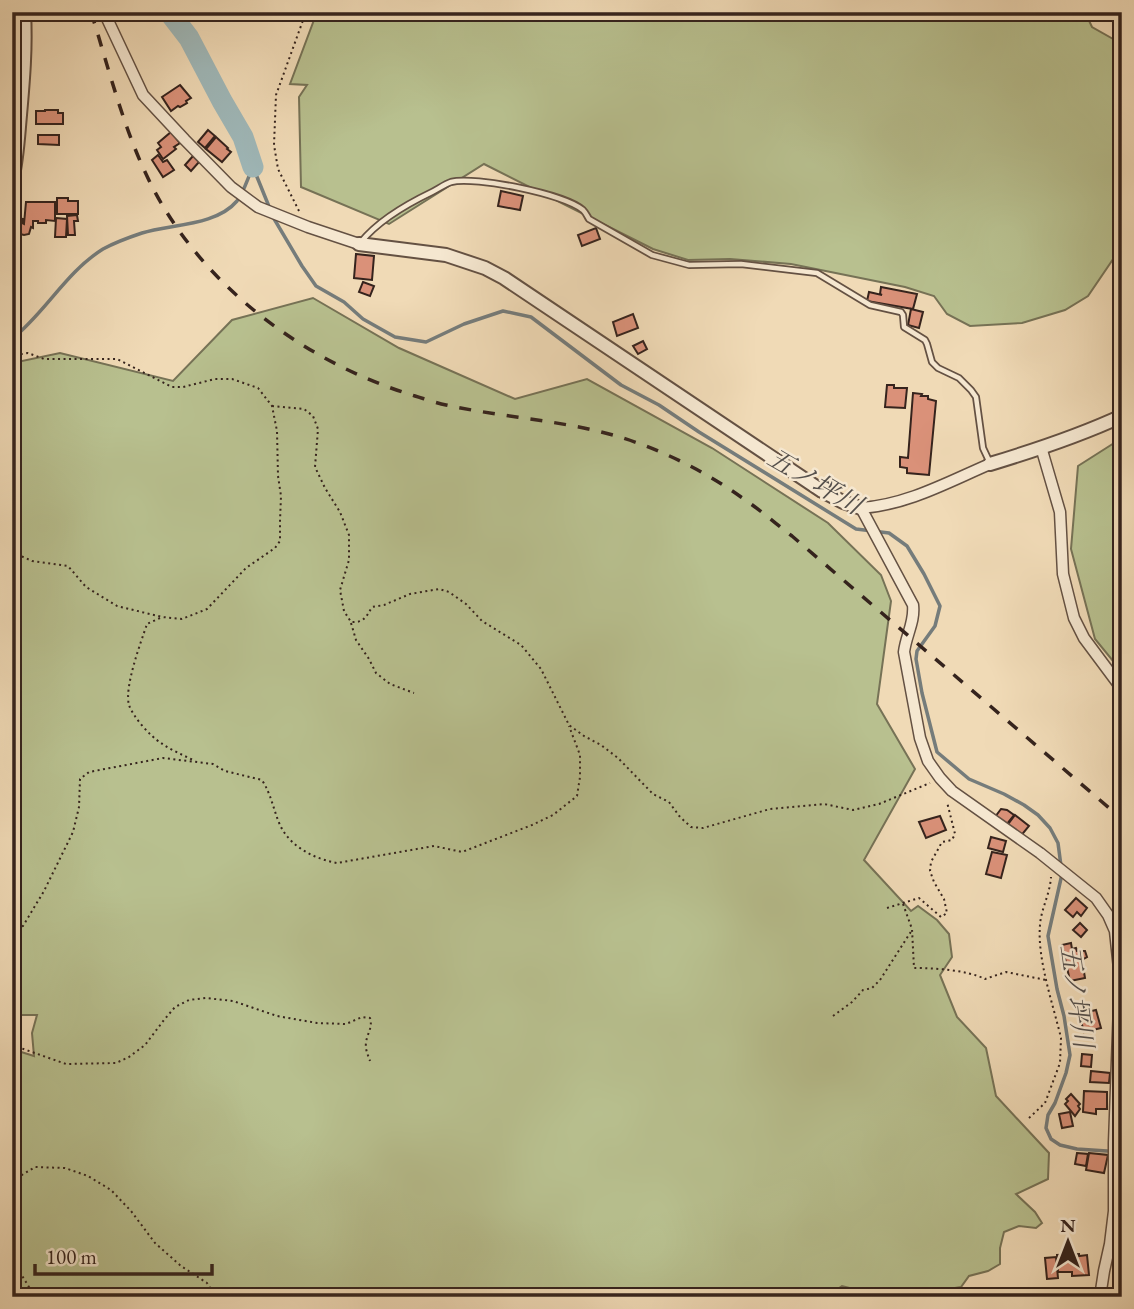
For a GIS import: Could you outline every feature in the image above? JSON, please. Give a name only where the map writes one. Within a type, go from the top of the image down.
[{"type":"street","points":[[12,180],[16,165],[17,97],[26,38],[24,12]]},
{"type":"street","points":[[94,12],[105,15],[143,94],[231,187],[258,208],[359,244],[446,255],[494,272],[822,491],[863,513],[913,605],[914,615],[904,652],[920,738],[928,761],[952,792],[1049,860],[1096,898],[1115,931],[1120,978],[1114,1129],[1114,1211],[1100,1297]]},
{"type":"street","points":[[863,513],[906,500],[990,464],[1122,416]]},
{"type":"street","points":[[1041,447],[1060,512],[1063,574],[1074,618],[1084,638],[1122,689]]},
{"type":"lane","points":[[359,244],[370,231],[408,204],[451,182],[475,181],[546,194],[565,201],[583,211],[589,219],[652,255],[689,265],[741,264],[817,273],[870,305],[901,312],[904,327],[925,340],[932,362],[938,369],[965,383],[976,397],[983,448],[990,464]]},
{"type":"path","points":[[306,12],[276,95],[274,145],[278,169],[308,227]]},
{"type":"path","points":[[12,366],[16,355],[28,353],[44,359],[111,358],[172,387],[215,379],[232,379],[258,388],[272,405],[277,431],[281,496],[280,541],[275,548],[246,568],[207,609],[182,619],[117,606],[86,587],[68,566],[32,561],[12,552]]},
{"type":"path","points":[[12,401],[16,413],[12,430]]},
{"type":"path","points":[[272,405],[304,409],[313,416],[318,429],[316,467],[349,535],[349,561],[340,590],[344,611],[351,622],[356,640],[376,673],[390,684],[414,693]]},
{"type":"path","points":[[12,931],[23,926],[44,891],[73,832],[79,807],[80,779],[89,772],[163,758],[213,764],[225,771],[262,780],[270,793],[281,827],[292,844],[324,861],[337,863],[434,846],[462,852],[553,815],[577,796],[580,755],[569,725],[541,669],[521,645],[482,621],[466,604],[449,592],[439,589],[410,594],[372,607],[359,622],[351,622]]},
{"type":"path","points":[[162,617],[147,624],[130,682],[129,704],[144,729],[152,736],[196,762]]},
{"type":"path","points":[[569,725],[618,758],[653,794],[669,802],[691,827],[703,828],[770,809],[824,804],[853,810],[879,804],[940,778]]},
{"type":"path","points":[[887,908],[919,898],[941,917],[947,913],[944,898],[930,871],[931,862],[942,842],[952,840],[956,834],[945,798]]},
{"type":"path","points":[[1029,1118],[1045,1103],[1060,1063],[1061,1038],[1039,945],[1040,922],[1050,887],[1049,860]]},
{"type":"path","points":[[903,903],[912,929],[914,968],[929,968],[985,979],[1006,972],[1047,980]]},
{"type":"path","points":[[833,1016],[863,990],[872,988],[880,980],[912,929]]},
{"type":"path","points":[[12,1045],[66,1064],[116,1063],[145,1045],[175,1007],[189,1000],[206,998],[317,1023],[346,1024],[362,1017],[370,1018],[372,1026],[365,1046],[370,1062]]},
{"type":"path","points":[[12,1181],[34,1167],[65,1168],[88,1176],[111,1190],[155,1243],[181,1266],[207,1283],[216,1297]]},
{"type":"path","points":[[12,1264],[35,1297]]},
{"type":"green space","points":[[317,12],[1085,12],[1092,27],[1122,44],[1122,246],[1088,296],[1065,310],[1022,323],[970,326],[947,314],[934,296],[905,287],[791,264],[730,259],[688,260],[653,249],[484,164],[389,224],[301,187],[299,97],[307,85],[290,84]]},
{"type":"green space","points":[[313,298],[399,348],[515,399],[587,379],[712,448],[828,523],[881,575],[891,601],[877,704],[915,769],[864,860],[911,911],[918,906],[937,920],[949,934],[952,957],[940,975],[957,1017],[986,1048],[996,1096],[1049,1153],[1048,1179],[1016,1194],[1035,1212],[1042,1223],[1036,1228],[1019,1226],[1004,1232],[1000,1264],[988,1271],[969,1276],[961,1287],[899,1297],[886,1297],[842,1286],[826,1297],[12,1297],[12,1049],[34,1056],[32,1033],[37,1015],[12,1015],[12,401],[17,362],[60,353],[173,381],[232,320]]},
{"type":"green space","points":[[1122,438],[1122,672],[1095,639],[1071,549],[1078,466]]},
{"type":"building","points":[[180,85],[191,98],[171,111],[162,97]]},
{"type":"building","points":[[58,110],[58,113],[63,113],[63,124],[36,124],[36,111]]},
{"type":"building","points":[[208,130],[215,136],[205,148],[198,142]]},
{"type":"building","points":[[171,132],[180,143],[163,159],[157,150],[161,147],[158,143]]},
{"type":"building","points":[[38,135],[59,135],[59,145],[38,144]]},
{"type":"building","points":[[216,137],[231,152],[222,162],[206,149]]},
{"type":"building","points":[[158,155],[163,162],[167,160],[174,170],[163,177],[152,160]]},
{"type":"building","points":[[193,156],[199,162],[191,171],[185,165]]},
{"type":"building","points":[[501,191],[523,196],[520,210],[498,206]]},
{"type":"building","points":[[57,198],[78,201],[78,214],[57,214]]},
{"type":"building","points":[[26,202],[55,202],[55,221],[33,221],[29,234],[12,232],[15,216],[23,219],[24,224]]},
{"type":"building","points":[[77,215],[78,221],[74,221],[75,235],[68,235],[67,216]]},
{"type":"building","points":[[56,218],[67,219],[66,237],[55,237]]},
{"type":"building","points":[[596,228],[600,239],[582,246],[578,235]]},
{"type":"building","points":[[356,254],[374,256],[372,280],[354,278]]},
{"type":"building","points":[[363,282],[374,286],[370,296],[359,292]]},
{"type":"building","points":[[881,287],[917,294],[913,309],[867,301],[869,292],[882,295]]},
{"type":"building","points":[[911,309],[923,312],[919,328],[908,325]]},
{"type":"building","points":[[633,314],[638,328],[617,336],[613,322]]},
{"type":"building","points":[[643,341],[647,349],[638,354],[633,346]]},
{"type":"building","points":[[887,385],[907,388],[905,408],[885,407]]},
{"type":"building","points":[[913,393],[936,401],[929,475],[907,473],[907,468],[900,467],[900,457],[908,458]]},
{"type":"building","points":[[1001,809],[1014,815],[1006,825],[995,817]]},
{"type":"building","points":[[1015,815],[1029,826],[1020,837],[1006,827]]},
{"type":"building","points":[[940,816],[946,830],[926,838],[919,822]]},
{"type":"building","points":[[991,837],[1006,841],[1003,852],[988,848]]},
{"type":"building","points":[[992,852],[1007,855],[1001,878],[986,874]]},
{"type":"building","points":[[1076,898],[1087,908],[1081,916],[1077,912],[1073,917],[1065,910]]},
{"type":"building","points":[[1080,923],[1087,930],[1081,937],[1073,930]]},
{"type":"building","points":[[1071,943],[1072,949],[1085,951],[1087,957],[1082,960],[1085,978],[1070,981],[1062,945]]},
{"type":"building","points":[[1096,1010],[1101,1028],[1084,1032],[1079,1014]]},
{"type":"building","points":[[1082,1054],[1092,1055],[1091,1067],[1081,1066]]},
{"type":"building","points":[[1091,1071],[1110,1073],[1109,1083],[1090,1082]]},
{"type":"building","points":[[1084,1091],[1107,1092],[1107,1109],[1096,1109],[1096,1114],[1083,1112]]},
{"type":"building","points":[[1071,1094],[1080,1104],[1075,1116],[1065,1104]]},
{"type":"building","points":[[1070,1112],[1073,1126],[1062,1128],[1059,1114]]},
{"type":"building","points":[[1077,1153],[1088,1154],[1086,1166],[1075,1164]]},
{"type":"building","points":[[1089,1153],[1108,1155],[1104,1173],[1086,1170]]},
{"type":"building","points":[[1057,1255],[1087,1255],[1089,1275],[1072,1276],[1072,1272],[1058,1272]]},
{"type":"building","points":[[1056,1257],[1058,1278],[1047,1279],[1045,1258]]},
{"type":"waterway","points":[[169,12],[189,38],[243,137],[253,167]]},
{"type":"waterway","name":"五ノ坪川","points":[[253,167],[270,209]]},
{"type":"waterway","points":[[12,339],[90,258],[122,240],[154,230],[205,220],[228,209],[237,201],[253,167]]},
{"type":"waterway","name":"五ノ坪川","points":[[273,217],[316,286],[344,302],[363,319],[395,337],[426,342],[464,324],[503,311],[531,317],[621,385],[659,405],[856,529],[889,533],[907,546],[940,606],[935,626],[917,651],[916,659],[937,752],[969,779],[1004,794],[1038,815],[1050,828],[1058,843],[1061,866]]},
{"type":"waterway","name":"五ノ坪川","points":[[1062,874],[1048,936],[1070,1055],[1066,1073],[1048,1115],[1046,1128],[1051,1139],[1060,1145],[1122,1152]]},
{"type":"railway","points":[[91,12],[135,149],[155,192],[177,228],[203,261],[233,292],[265,319],[337,365],[415,396],[442,404],[613,435],[663,453],[711,478],[792,536],[1122,819]]}]
